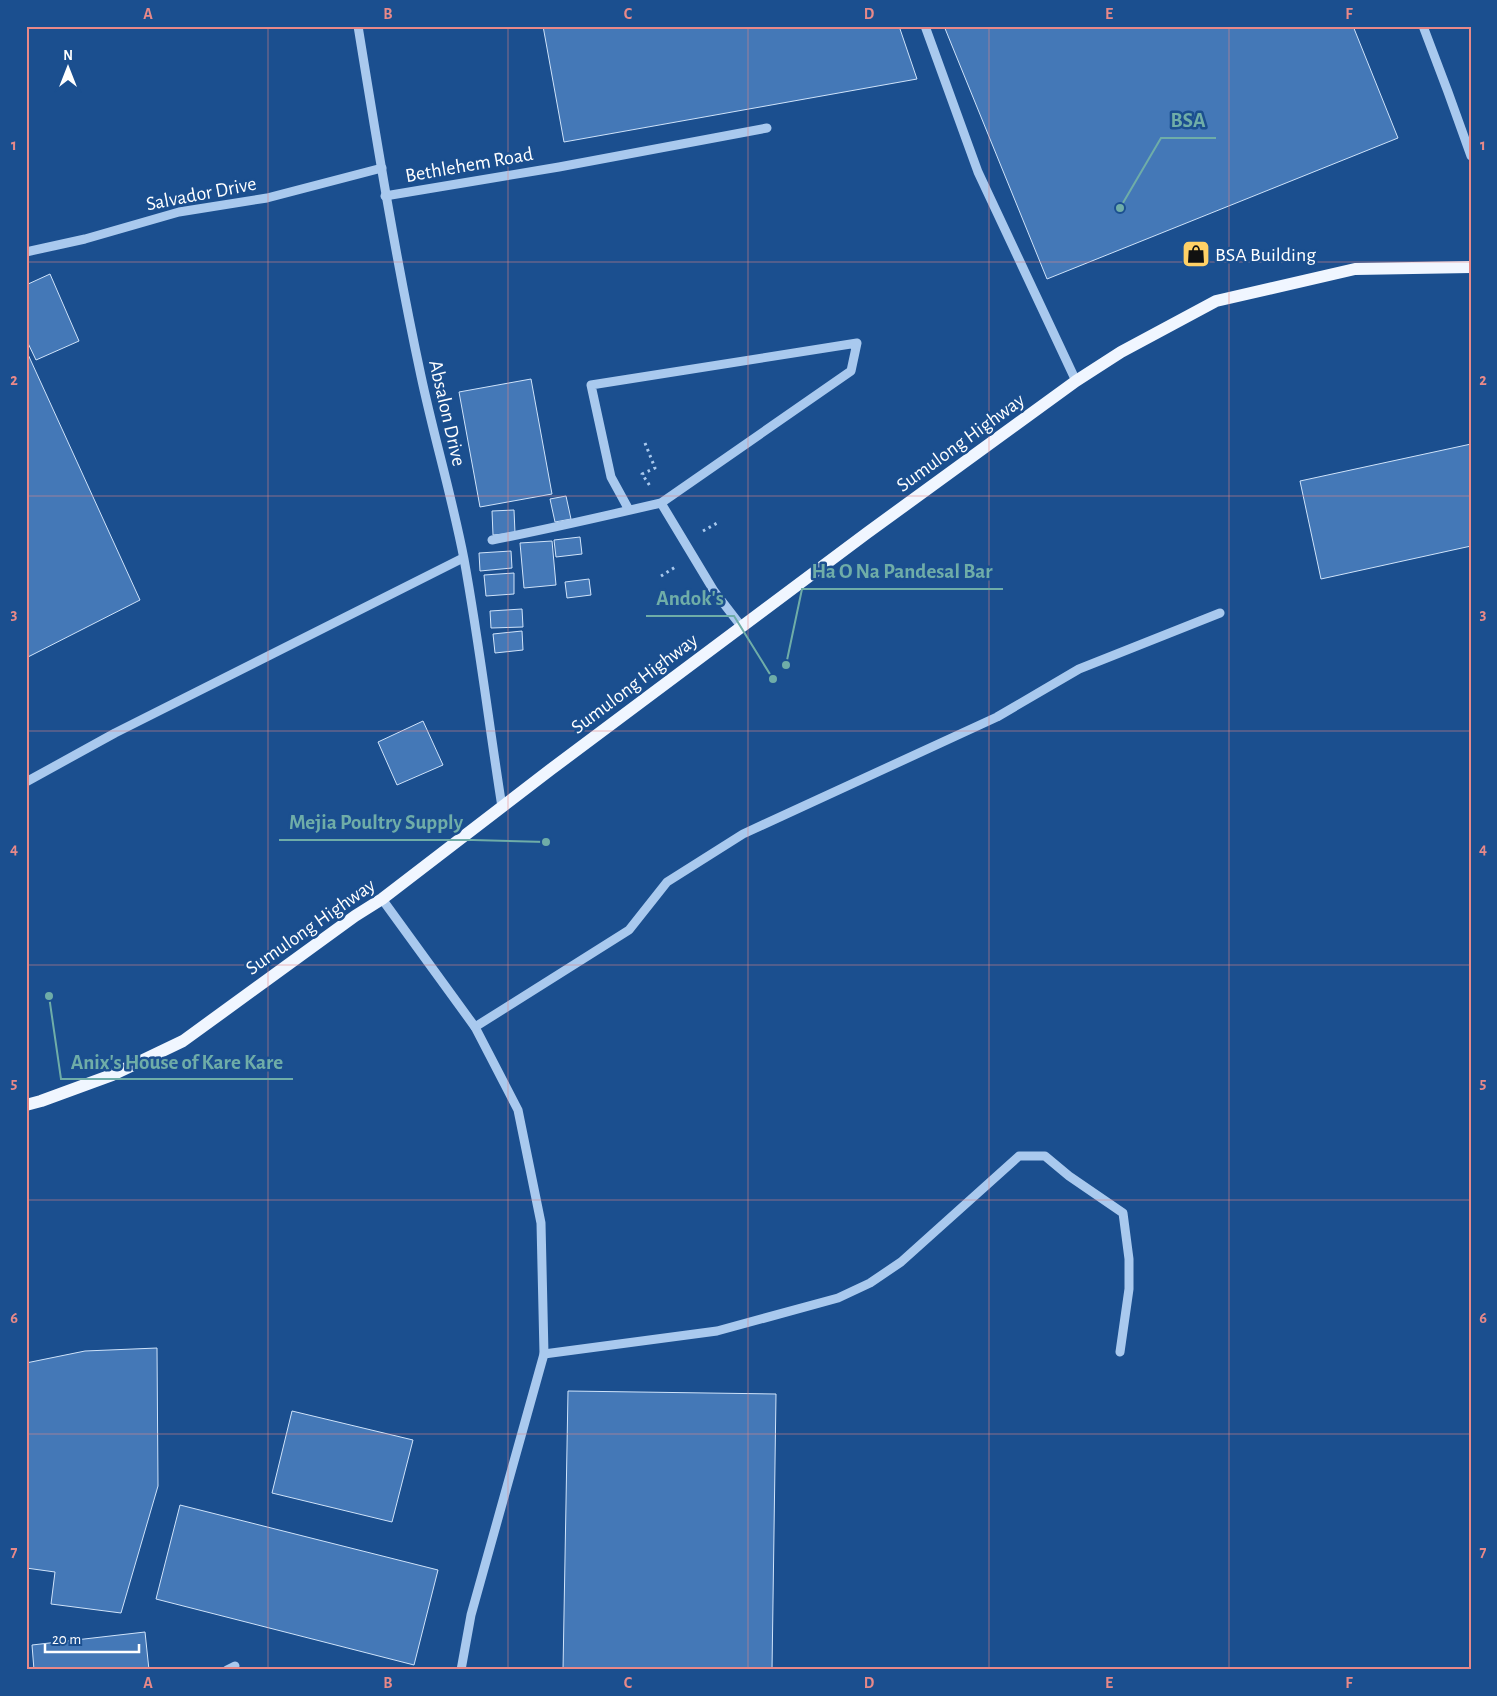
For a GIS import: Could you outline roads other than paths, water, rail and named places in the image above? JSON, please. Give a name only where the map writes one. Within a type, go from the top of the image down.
[{"type":"main road","name":"Sumulong Highway","points":[[26,1105],[112,1074],[183,1041],[382,898],[867,532],[1076,381],[1121,352],[1216,301],[1355,268],[1471,267]]},
{"type":"street","name":"Absalon Drive","points":[[358,26],[385,196],[421,377],[464,558],[502,807]]},
{"type":"street","points":[[925,26],[978,172],[1076,381]]},
{"type":"street","points":[[1423,26],[1471,156]]},
{"type":"street","name":"Bethlehem Road","points":[[385,196],[559,167],[767,128]]},
{"type":"street","name":"Salvador Drive","points":[[26,252],[179,212],[267,198],[382,168]]},
{"type":"street","points":[[492,540],[541,531],[629,510],[660,502],[851,371],[857,343],[591,385],[611,477],[629,510]]},
{"type":"street","points":[[660,502],[714,591],[741,626]]},
{"type":"street","points":[[26,782],[115,733],[464,558]]},
{"type":"street","points":[[475,1027],[629,930],[667,882],[743,834],[997,717],[1079,669],[1220,613]]},
{"type":"street","points":[[382,898],[475,1027],[518,1110],[541,1222],[544,1354],[471,1615],[461,1670]]},
{"type":"street","points":[[544,1354],[716,1331],[838,1298],[870,1283],[901,1262],[1019,1156],[1045,1156],[1069,1176],[1123,1213],[1129,1259],[1129,1289],[1120,1352]]},
{"type":"place","name":"BSA","points":[[1120,208]]},
{"type":"place","name":"BSA Building","points":[[1196,254]]},
{"type":"place","name":"Ha O Na Pandesal Bar","points":[[786,665]]},
{"type":"place","name":"Andok's","points":[[773,679]]},
{"type":"place","name":"Mejia Poultry Supply","points":[[546,842]]},
{"type":"place","name":"Anix's House of Kare Kare","points":[[49,996]]}]
